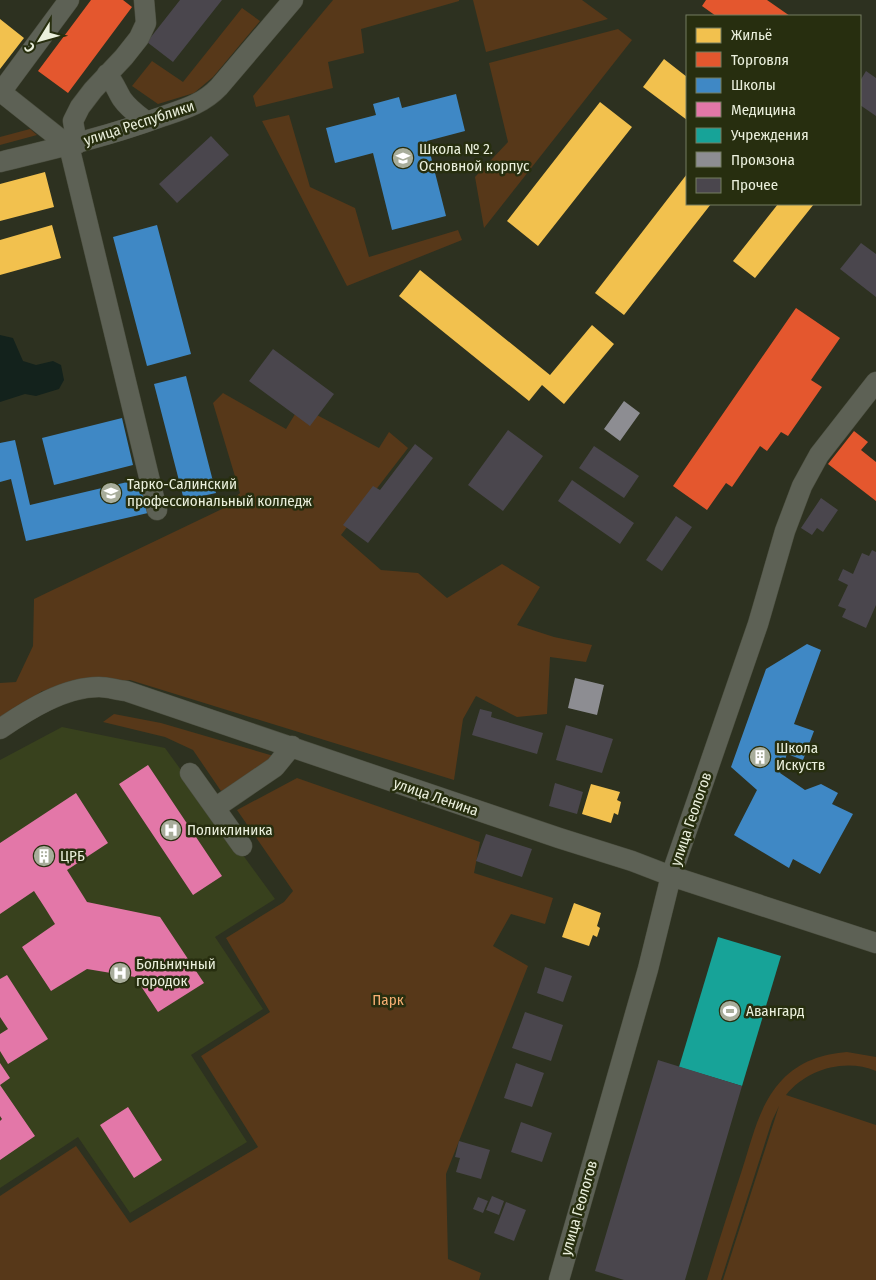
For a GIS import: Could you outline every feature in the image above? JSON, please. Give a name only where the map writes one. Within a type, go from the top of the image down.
[{"type":"street","points":[[70,0],[0,93],[73,145]]},
{"type":"street","points":[[144,0],[146,23],[139,38],[124,58],[80,107],[73,120],[73,145],[157,510]]},
{"type":"street","name":"улица Республики","points":[[0,162],[73,145],[200,103],[210,97],[293,0]]},
{"type":"street","points":[[108,74],[130,109],[147,122]]},
{"type":"street","name":"улица Геологов","points":[[559,1280],[648,969],[671,876],[758,624],[779,548],[802,486],[819,455],[876,382]]},
{"type":"street","name":"улица Ленина","points":[[0,729],[26,712],[55,697],[74,691],[98,687],[126,691],[292,746],[373,776],[876,943]]},
{"type":"street","points":[[215,808],[275,767],[292,746]]},
{"type":"street","points":[[190,773],[242,846]]},
{"type":"shaded area","points":[[0,335],[13,338],[23,361],[36,365],[53,361],[61,365],[64,380],[59,389],[36,396],[25,394],[0,402]]},
{"type":"shaded area","name":"Больничный городок","points":[[62,727],[165,748],[275,899],[215,937],[263,1009],[191,1055],[247,1142],[130,1213],[78,1137],[0,1188],[0,760]]},
{"type":"green space","points":[[333,0],[459,1],[361,29],[364,53],[328,62],[333,88],[256,107],[253,96]]},
{"type":"green space","points":[[473,0],[582,0],[608,19],[486,52]]},
{"type":"green space","points":[[242,8],[260,21],[213,77],[194,93],[158,104],[132,86],[152,61],[183,82]]},
{"type":"green space","points":[[618,29],[632,40],[484,228],[475,177],[508,142],[489,63]]},
{"type":"green space","points":[[289,115],[310,187],[355,208],[369,257],[458,230],[462,240],[347,286],[262,121]]},
{"type":"green space","points":[[30,129],[37,135],[0,145],[0,137]]},
{"type":"green space","points":[[223,393],[286,429],[300,406],[379,448],[389,432],[408,448],[341,535],[381,570],[418,573],[447,598],[502,564],[540,587],[517,625],[554,637],[592,645],[586,662],[550,657],[547,714],[517,717],[476,696],[463,719],[454,780],[130,680],[42,691],[0,721],[0,683],[16,682],[33,646],[34,599],[222,509],[240,493],[213,403]]},
{"type":"green space","points":[[114,714],[161,723],[284,759],[221,791],[193,750],[165,737],[103,722]]},
{"type":"green space","name":"Парк","points":[[297,778],[480,842],[474,873],[553,898],[545,924],[511,914],[493,946],[528,966],[446,1174],[448,1259],[481,1273],[479,1280],[0,1280],[0,1196],[76,1146],[130,1223],[258,1147],[201,1056],[270,1012],[226,938],[284,902],[293,891],[237,810]]},
{"type":"green space","points":[[847,1052],[876,1057],[876,1071],[852,1066],[827,1068],[805,1078],[786,1095],[876,1125],[876,1280],[723,1280],[779,1106],[772,1121],[721,1280],[707,1280],[753,1135],[767,1100],[789,1073],[804,1063],[821,1057]]},
{"type":"building: Жильё","points":[[0,19],[24,38],[0,69]]},
{"type":"building: Жильё","points":[[664,59],[686,76],[686,119],[643,87]]},
{"type":"building: Жильё","points":[[600,102],[632,127],[538,246],[507,221]]},
{"type":"building: Жильё","points":[[45,172],[54,207],[0,221],[0,184]]},
{"type":"building: Жильё","points":[[686,175],[686,205],[710,205],[624,315],[595,293]]},
{"type":"building: Жильё","points":[[777,205],[813,205],[755,278],[733,261]]},
{"type":"building: Жильё","points":[[52,225],[61,258],[0,275],[0,240]]},
{"type":"building: Жильё","points":[[420,270],[550,375],[592,325],[614,344],[564,404],[542,385],[529,401],[399,296]]},
{"type":"building: Жильё","points":[[591,784],[620,792],[617,800],[621,802],[618,815],[614,813],[611,823],[582,814]]},
{"type":"building: Жильё","points":[[574,903],[601,913],[597,926],[600,928],[597,937],[593,935],[589,946],[562,937]]},
{"type":"building: Торговля","points":[[91,0],[123,0],[132,7],[68,93],[38,71]]},
{"type":"building: Торговля","points":[[706,0],[767,0],[789,15],[715,15],[702,6]]},
{"type":"building: Торговля","points":[[796,308],[840,338],[811,380],[822,387],[788,436],[781,432],[767,451],[760,446],[732,487],[726,483],[707,510],[673,486]]},
{"type":"building: Торговля","points":[[854,431],[868,442],[861,450],[876,462],[876,501],[828,464]]},
{"type":"building: Школы","name":"Школа № 2. Основной корпус","points":[[456,94],[465,131],[427,141],[446,216],[392,230],[373,153],[335,163],[326,128],[376,115],[373,104],[399,97],[402,108]]},
{"type":"building: Школы","points":[[157,225],[191,354],[147,366],[113,237]]},
{"type":"building: Школы","points":[[186,376],[216,493],[184,500],[154,384]]},
{"type":"building: Школы","points":[[122,418],[133,465],[54,485],[42,438]]},
{"type":"building: Школы","name":"Тарко-Салинский профессиональный колледж","points":[[15,440],[30,505],[140,479],[148,513],[26,541],[11,479],[0,482],[0,443]]},
{"type":"building: Школы","name":"Школа Искуств","points":[[807,644],[821,650],[794,724],[814,731],[803,760],[787,754],[780,773],[805,790],[821,784],[838,793],[832,804],[853,814],[820,874],[793,859],[789,868],[734,835],[757,790],[731,767],[766,669]]},
{"type":"building: Медицина","name":"Поликлиника","points":[[148,765],[222,876],[193,895],[119,784]]},
{"type":"building: Медицина","points":[[76,793],[108,843],[67,870],[87,902],[160,917],[204,983],[158,1012],[135,977],[87,969],[51,991],[22,947],[55,924],[34,891],[0,914],[0,843]]},
{"type":"building: Медицина","points":[[7,975],[48,1039],[8,1064],[0,1051],[0,1034],[8,1029],[0,1017],[0,979]]},
{"type":"building: Медицина","points":[[0,1063],[10,1078],[0,1085]]},
{"type":"building: Медицина","points":[[0,1085],[35,1136],[0,1160],[0,1121],[2,1119],[0,1116]]},
{"type":"building: Медицина","points":[[128,1107],[162,1160],[134,1178],[100,1125]]},
{"type":"building: Учреждения","name":"Авангард","points":[[718,937],[781,956],[742,1086],[679,1067]]},
{"type":"building: Промзона","points":[[624,401],[640,413],[620,441],[604,429]]},
{"type":"building: Промзона","points":[[575,678],[604,685],[597,715],[568,708]]},
{"type":"building: Прочее","points":[[180,0],[222,0],[173,62],[147,42]]},
{"type":"building: Прочее","points":[[866,71],[876,78],[876,116],[861,106],[861,79]]},
{"type":"building: Прочее","points":[[211,136],[229,155],[177,203],[159,184]]},
{"type":"building: Прочее","points":[[861,243],[876,254],[876,297],[840,269]]},
{"type":"building: Прочее","points":[[273,349],[334,394],[310,426],[249,381]]},
{"type":"building: Прочее","points":[[508,430],[543,456],[503,511],[468,485]]},
{"type":"building: Прочее","points":[[415,444],[433,458],[368,543],[343,525],[373,486],[380,490]]},
{"type":"building: Прочее","points":[[594,446],[639,476],[624,498],[579,468]]},
{"type":"building: Прочее","points":[[572,480],[634,523],[620,544],[558,501]]},
{"type":"building: Прочее","points":[[821,498],[838,510],[823,532],[817,528],[812,535],[801,528]]},
{"type":"building: Прочее","points":[[676,516],[692,527],[662,571],[646,560]]},
{"type":"building: Прочее","points":[[872,550],[876,552],[876,605],[866,628],[842,617],[846,609],[838,606],[848,585],[838,580],[843,569],[853,574],[862,553],[869,556]]},
{"type":"building: Прочее","points":[[480,709],[492,712],[491,717],[543,733],[537,754],[472,735]]},
{"type":"building: Прочее","points":[[566,725],[613,739],[602,773],[556,760]]},
{"type":"building: Прочее","points":[[555,783],[583,792],[577,814],[549,806]]},
{"type":"building: Прочее","points":[[486,834],[532,849],[522,877],[476,861]]},
{"type":"building: Прочее","points":[[545,967],[572,976],[563,1002],[537,993]]},
{"type":"building: Прочее","points":[[525,1012],[563,1025],[551,1061],[512,1048]]},
{"type":"building: Прочее","points":[[658,1060],[742,1086],[685,1280],[624,1280],[595,1271]]},
{"type":"building: Прочее","points":[[516,1063],[544,1073],[532,1107],[504,1098]]},
{"type":"building: Прочее","points":[[521,1122],[552,1133],[542,1162],[511,1152]]},
{"type":"building: Прочее","points":[[459,1141],[490,1150],[481,1179],[456,1172],[460,1158],[455,1157]]},
{"type":"building: Прочее","points":[[492,1196],[504,1201],[499,1215],[486,1210]]},
{"type":"building: Прочее","points":[[478,1197],[488,1201],[483,1213],[473,1209]]},
{"type":"building: Прочее","points":[[506,1202],[526,1210],[514,1241],[494,1233]]},
{"type":"place","name":"Школа № 2. Основной корпус","points":[[403,158]]},
{"type":"place","name":"Тарко-Салинский профессиональный колледж","points":[[111,493]]},
{"type":"place","name":"Школа Искуств","points":[[760,757]]},
{"type":"place","name":"Поликлиника","points":[[171,830]]},
{"type":"place","name":"ЦРБ","points":[[44,856]]},
{"type":"place","name":"Больничный городок","points":[[120,973]]},
{"type":"place","name":"Авангард","points":[[730,1011]]}]
